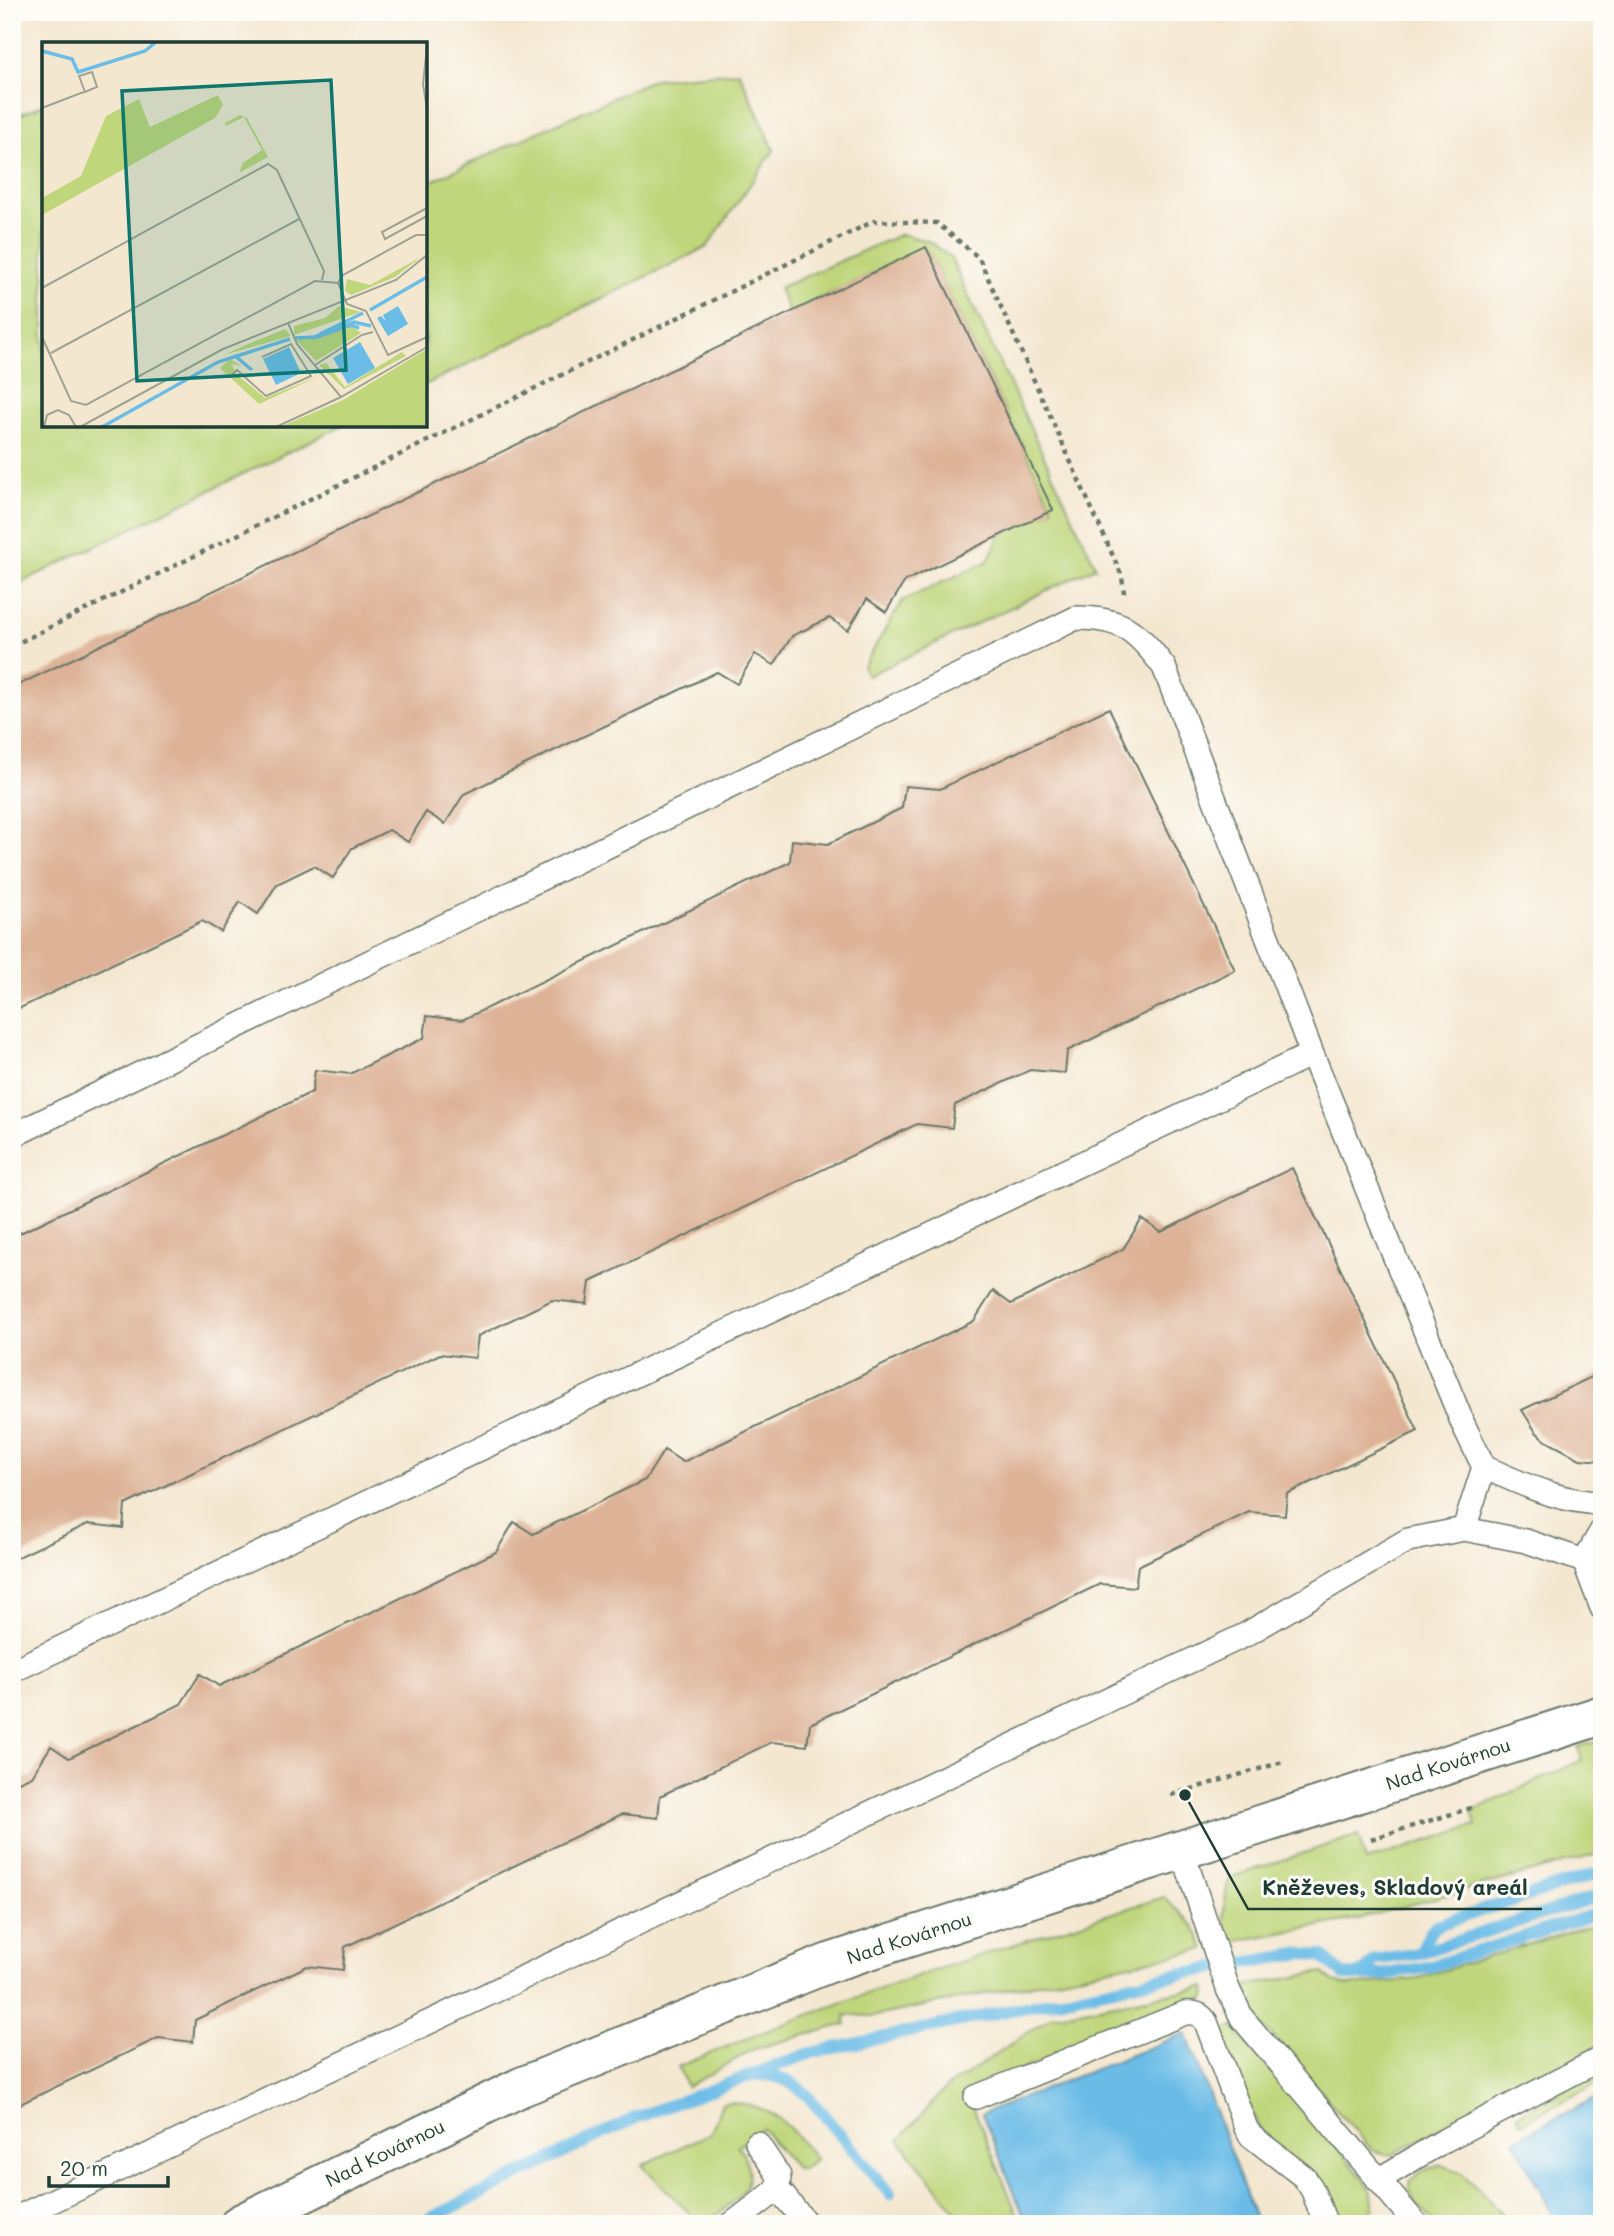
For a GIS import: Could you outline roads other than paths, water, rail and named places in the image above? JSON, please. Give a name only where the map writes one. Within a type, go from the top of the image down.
[{"type":"street","name":"Nad Kovárnou","points":[[240,2224],[521,2087],[829,1963],[1602,1715]]},
{"type":"lane","points":[[12,1136],[1076,618],[1097,618],[1119,624],[1142,638],[1164,667],[1312,1054],[1463,1424],[1484,1467],[1549,1495],[1584,1503],[1602,1503]]},
{"type":"lane","points":[[12,1671],[1312,1054]]},
{"type":"lane","points":[[1464,1529],[1484,1467]]},
{"type":"lane","points":[[12,2220],[1245,1635],[1408,1540],[1464,1529],[1527,1541],[1584,1561],[1602,1608]]},
{"type":"lane","points":[[1584,1561],[1602,1530]]},
{"type":"lane","points":[[1182,1850],[1231,1996],[1253,2033],[1378,2180],[1405,2220]]},
{"type":"lane","points":[[1203,2017],[1231,1996]]},
{"type":"lane","points":[[976,2097],[1185,2013],[1196,2013],[1203,2017],[1246,2128],[1251,2136],[1304,2177],[1312,2189],[1326,2224]]},
{"type":"lane","points":[[1378,2180],[1444,2140],[1602,2058]]},
{"type":"lane","points":[[757,2143],[779,2176],[778,2189],[807,2224]]},
{"type":"lane","points":[[732,2224],[778,2189]]},
{"type":"water","points":[[1186,2033],[1257,2224],[1027,2224],[982,2114]]},
{"type":"water","points":[[1602,2095],[1602,2224],[1557,2224],[1514,2140]]},
{"type":"waterway","points":[[1419,1953],[1437,1925],[1602,1872]]},
{"type":"waterway","points":[[1357,1975],[1375,1960],[1419,1953],[1602,1895]]},
{"type":"waterway","points":[[419,2224],[635,2118],[811,2053],[1174,1975],[1303,1953],[1322,1956],[1344,1975],[1381,1975],[1429,1967],[1602,1912]]},
{"type":"waterway","points":[[759,2075],[785,2080],[807,2095],[890,2194]]},
{"type":"place","name":"Kněževes, Skladový areál","points":[[1185,1795]]}]
